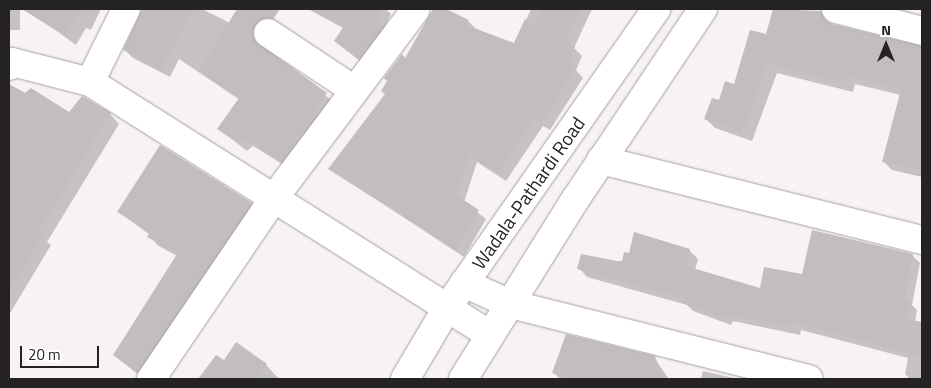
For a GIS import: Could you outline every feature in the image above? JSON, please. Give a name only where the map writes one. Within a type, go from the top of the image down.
[{"type":"street","points":[[90,82],[126,9]]},
{"type":"street","name":"Wadala-Pathardi Road","points":[[405,379],[447,308],[656,9]]},
{"type":"street","points":[[463,379],[601,160],[703,9]]},
{"type":"street","points":[[836,9],[922,31]]},
{"type":"street","points":[[151,379],[274,198],[415,10]]},
{"type":"street","points":[[268,33],[354,90]]},
{"type":"street","points":[[9,66],[12,62],[90,82],[490,335]]},
{"type":"street","points":[[601,160],[922,240]]},
{"type":"street","points":[[464,283],[510,304],[809,379]]},
{"type":"building","points":[[22,9],[82,9],[65,36]]},
{"type":"building","points":[[142,9],[193,9],[161,70],[123,50]]},
{"type":"building","points":[[237,9],[280,9],[273,19],[262,19],[255,24],[254,40],[327,93],[282,162],[244,138],[239,144],[217,129],[239,98],[199,71]]},
{"type":"building","points":[[310,9],[383,9],[377,20],[383,27],[358,59],[334,41],[344,26]]},
{"type":"building","points":[[433,9],[446,9],[469,20],[466,25],[514,43],[525,19],[536,25],[540,9],[580,9],[565,41],[575,47],[568,62],[576,69],[541,123],[534,118],[498,173],[469,155],[456,195],[479,210],[456,250],[328,169],[385,94],[381,91],[387,81],[384,78],[402,54],[405,58]]},
{"type":"building","points":[[773,9],[821,11],[825,20],[832,24],[922,46],[922,170],[882,162],[901,89],[846,76],[844,83],[767,64],[742,133],[704,119],[712,98],[719,100],[725,81],[734,84],[750,30],[766,34]]},
{"type":"building","points":[[9,84],[25,93],[31,88],[69,112],[82,96],[111,113],[38,233],[43,235],[9,291]]},
{"type":"building","points":[[160,145],[252,203],[137,373],[113,355],[177,254],[147,237],[150,232],[117,212]]},
{"type":"building","points":[[812,230],[913,254],[904,299],[910,300],[906,319],[922,322],[922,357],[793,322],[792,327],[724,314],[723,318],[683,303],[685,299],[577,269],[581,254],[622,262],[624,252],[629,253],[634,232],[690,249],[686,266],[760,288],[764,267],[802,274]]},
{"type":"building","points":[[566,334],[655,356],[663,379],[573,379],[552,373]]},
{"type":"building","points":[[236,342],[267,364],[257,379],[198,379],[216,355],[224,360]]}]
